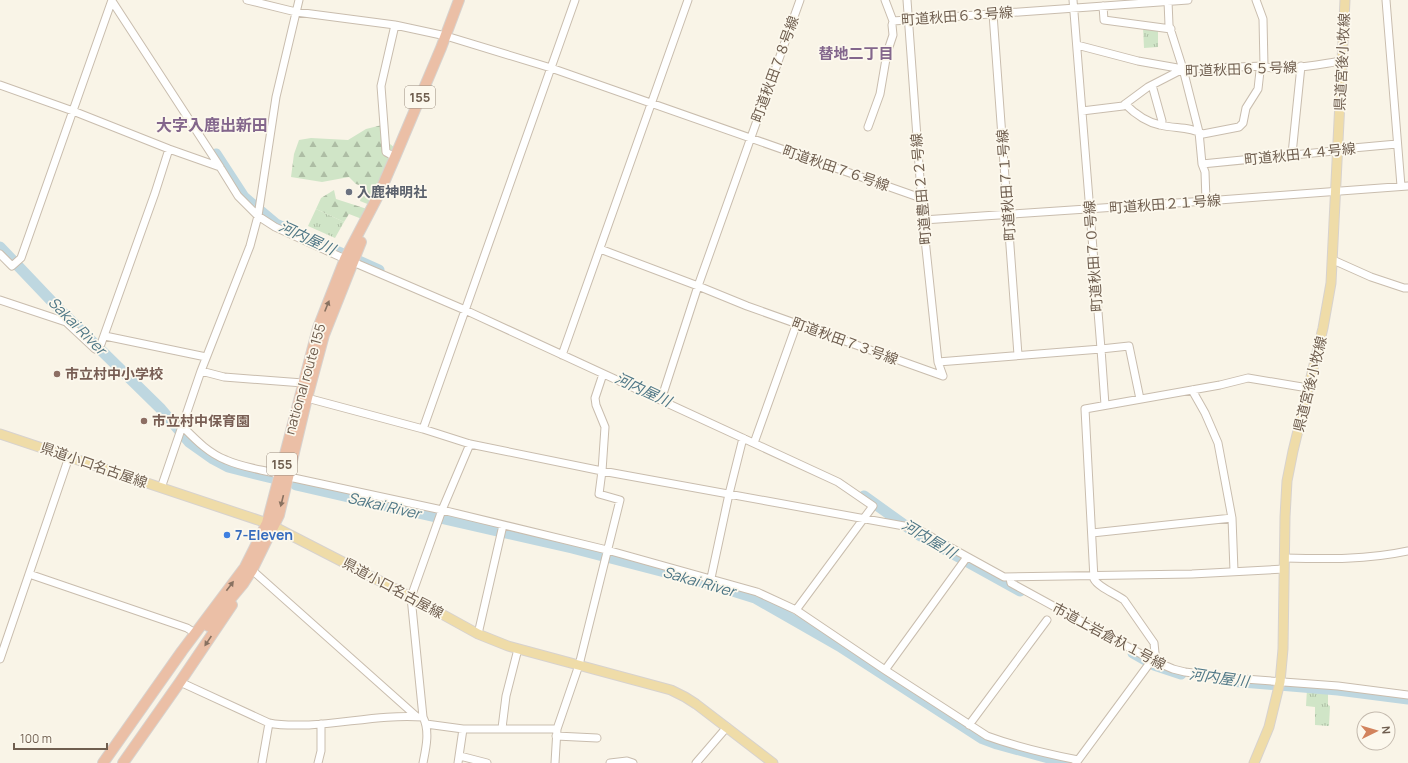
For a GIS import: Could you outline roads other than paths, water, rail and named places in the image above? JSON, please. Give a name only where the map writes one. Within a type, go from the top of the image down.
[{"type":"highway","name":"national route 155","points":[[108,763],[163,682],[182,651],[244,567],[271,524],[279,515],[284,475],[303,383],[318,328],[395,157],[446,36],[459,0]]},
{"type":"highway","name":"national route 155","points":[[284,475],[324,335],[349,261]]},
{"type":"highway","name":"national route 155","points":[[103,763],[163,682],[243,584],[252,570],[271,524]]},
{"type":"highway","name":"155","points":[[123,763],[226,615],[243,584]]},
{"type":"highway","name":"155","points":[[97,763],[158,679],[182,651]]},
{"type":"main road","name":"県道宮後小牧線","points":[[1254,763],[1269,727],[1280,682],[1283,649],[1285,511],[1288,476],[1327,312],[1333,260],[1345,0]]},
{"type":"main road","name":"県道小口名古屋線","points":[[0,434],[271,524],[411,597],[478,634],[508,646],[671,690],[696,704],[773,763]]},
{"type":"street","points":[[0,254],[12,266],[21,258],[112,0]]},
{"type":"street","points":[[112,0],[238,196],[258,216],[275,227],[349,261],[465,310],[842,484],[873,506],[796,610]]},
{"type":"street","name":"町道秋田７６号線","points":[[247,0],[296,12],[395,25],[446,36],[551,68],[921,198]]},
{"type":"street","points":[[161,488],[206,357],[250,246],[258,216],[276,97],[299,0]]},
{"type":"street","points":[[423,429],[575,0]]},
{"type":"street","points":[[562,355],[688,0]]},
{"type":"street","name":"町道秋田７８号線","points":[[661,400],[698,286],[800,0]]},
{"type":"street","name":"町道秋田６３号線","points":[[885,0],[893,21],[1188,0]]},
{"type":"street","name":"町道豊田２２号線","points":[[907,0],[923,220],[938,362],[943,376]]},
{"type":"street","name":"町道秋田７０号線","points":[[1073,0],[1105,405]]},
{"type":"street","points":[[1082,111],[1122,106],[1125,104],[1145,120],[1160,125],[1195,129],[1203,134],[1239,127],[1243,123],[1246,108],[1258,89],[1260,71],[1264,66],[1263,19],[1256,0]]},
{"type":"street","points":[[1386,0],[1397,144],[1404,186]]},
{"type":"street","points":[[1168,2],[1171,29],[1199,132],[1202,164],[1205,172],[1206,201]]},
{"type":"street","points":[[1103,6],[1104,20],[1171,29]]},
{"type":"street","name":"町道秋田７１号線","points":[[991,14],[1016,355]]},
{"type":"street","points":[[868,127],[880,94],[893,35],[893,21]]},
{"type":"street","points":[[395,25],[381,86],[386,152],[395,157]]},
{"type":"street","points":[[1077,45],[1138,61],[1183,69]]},
{"type":"street","name":"町道秋田６５号線","points":[[1125,104],[1152,85],[1183,69],[1264,66],[1269,68],[1342,61]]},
{"type":"street","points":[[1292,154],[1300,66]]},
{"type":"street","points":[[0,85],[220,167]]},
{"type":"street","points":[[1152,85],[1162,120],[1160,125]]},
{"type":"street","name":"町道秋田４４号線","points":[[1202,164],[1397,144]]},
{"type":"street","points":[[0,300],[66,322],[95,349],[101,344],[155,193],[169,149]]},
{"type":"street","name":"町道秋田２１号線","points":[[923,220],[1404,186]]},
{"type":"street","name":"町道秋田７３号線","points":[[600,249],[747,306],[943,376]]},
{"type":"street","points":[[1333,260],[1371,277],[1408,288]]},
{"type":"street","points":[[754,443],[797,323]]},
{"type":"street","points":[[105,336],[206,357]]},
{"type":"street","points":[[938,362],[1129,346],[1140,400]]},
{"type":"street","points":[[201,371],[224,377],[303,383]]},
{"type":"street","points":[[555,763],[556,732],[579,665],[620,500],[599,494],[605,427],[595,398],[603,374]]},
{"type":"street","points":[[182,426],[207,449],[224,460],[237,464],[442,510],[607,551],[758,592],[796,610],[987,736],[1077,761],[1152,660],[1155,653],[1154,643],[1129,606],[1118,595],[1096,583],[1094,576],[1085,409],[1220,385],[1248,378],[1308,388]]},
{"type":"street","points":[[1192,390],[1205,413],[1218,443],[1232,518],[1234,571]]},
{"type":"street","points":[[307,398],[423,429],[470,444],[602,471],[863,520],[915,528],[1001,576],[1010,578],[1192,574],[1284,569]]},
{"type":"street","points":[[711,578],[743,438]]},
{"type":"street","points":[[419,716],[411,597],[442,510],[470,444]]},
{"type":"street","points":[[0,659],[69,457]]},
{"type":"street","points":[[1092,533],[1232,518]]},
{"type":"street","points":[[478,634],[503,525]]},
{"type":"street","points":[[1284,558],[1367,558],[1408,551]]},
{"type":"street","points":[[885,670],[966,557]]},
{"type":"street","points":[[252,570],[419,716],[426,724],[463,729],[502,728],[556,732],[597,738]]},
{"type":"street","points":[[29,574],[187,628],[195,633]]},
{"type":"street","name":"市道上岩倉杁１号線","points":[[1010,578],[1011,583],[1152,660],[1173,669],[1231,678],[1338,686],[1408,695]]},
{"type":"street","points":[[969,725],[1047,620]]},
{"type":"street","points":[[502,728],[506,696],[518,649]]},
{"type":"street","points":[[180,682],[269,723],[282,726],[419,716]]},
{"type":"street","points":[[262,763],[269,723]]},
{"type":"street","points":[[318,763],[321,751],[321,724]]},
{"type":"street","points":[[423,763],[426,746],[426,724]]},
{"type":"street","points":[[696,763],[727,727]]},
{"type":"street","points":[[463,729],[459,759],[487,763]]},
{"type":"street","points":[[610,763],[627,761],[633,763]]},
{"type":"waterway","name":"河内屋川","points":[[216,154],[244,197],[276,224],[379,270]]},
{"type":"waterway","name":"Sakai River","points":[[0,247],[59,309],[161,409],[189,442],[213,459],[228,467],[272,478]]},
{"type":"waterway","name":"Sakai River","points":[[296,485],[572,548],[707,583],[755,598],[839,646],[981,738],[997,744],[1067,763]]},
{"type":"waterway","name":"河内屋川","points":[[864,496],[917,534],[1020,591]]},
{"type":"waterway","name":"河内屋川","points":[[1133,653],[1154,665],[1181,674]]},
{"type":"waterway","name":"河内屋川","points":[[1230,681],[1338,690],[1408,699]]},
{"type":"place","name":"入鹿神明社","points":[[349,192]]},
{"type":"place","name":"市立村中小学校","points":[[57,374]]},
{"type":"place","name":"市立村中保育園","points":[[144,421]]},
{"type":"place","name":"7-Eleven","points":[[227,535]]},
{"type":"district","name":"替地二丁目","points":[[856,54]]},
{"type":"district","name":"大字入鹿出新田","points":[[212,125]]}]
